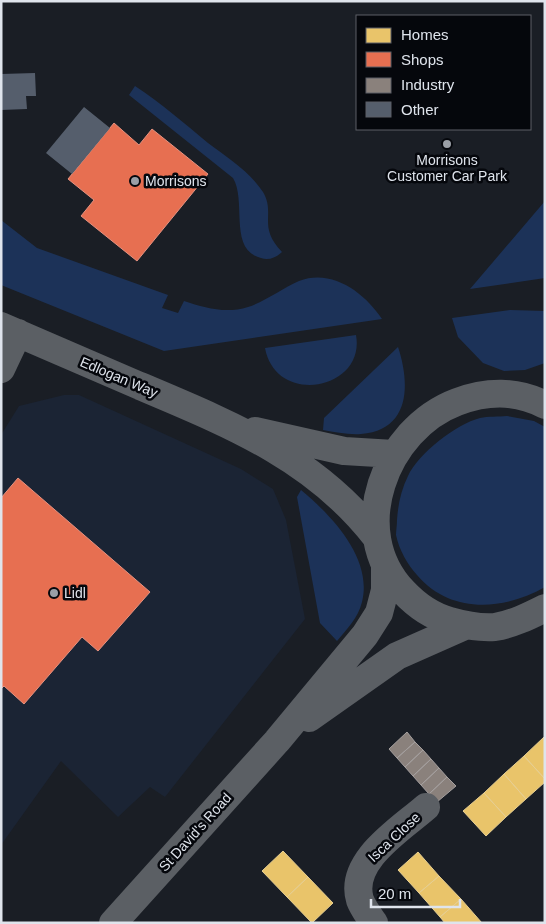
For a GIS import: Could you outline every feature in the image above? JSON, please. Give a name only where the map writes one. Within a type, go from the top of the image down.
[{"type":"street","points":[[1,369],[10,330]]},
{"type":"street","name":"Edlogan Way","points":[[10,330],[237,427],[329,485],[357,512],[376,537]]},
{"type":"street","name":"St David's Road","points":[[113,923],[277,741],[365,635],[379,613],[385,590],[385,567],[376,537],[376,513],[381,483],[394,454],[412,432],[443,407],[469,398],[500,392],[541,399]]},
{"type":"street","name":"Edlogan Way","points":[[237,427],[344,451],[394,454]]},
{"type":"street","name":"St David's Road","points":[[385,567],[414,603],[436,617],[467,625],[494,627],[518,621],[545,608]]},
{"type":"street","name":"St David's Road","points":[[277,741],[397,656],[467,625]]},
{"type":"street","name":"Isca Close","points":[[374,923],[360,899],[358,880],[362,870],[375,852],[426,807]]},
{"type":"shaded area","points":[[135,86],[163,106],[252,178],[267,200],[268,227],[270,235],[282,252],[280,254],[267,259],[251,253],[241,235],[239,199],[233,178],[129,95]]},
{"type":"shaded area","points":[[545,201],[545,278],[470,289]]},
{"type":"shaded area","points":[[1,220],[37,248],[168,295],[162,308],[178,313],[184,301],[216,309],[240,309],[261,302],[299,281],[311,278],[324,278],[335,280],[357,292],[367,300],[382,319],[164,351],[1,285]]},
{"type":"shaded area","points":[[510,310],[545,311],[545,363],[525,370],[504,371],[483,363],[458,337],[452,318]]},
{"type":"shaded area","points":[[356,335],[355,354],[348,369],[335,379],[318,384],[301,384],[285,379],[272,367],[265,348]]},
{"type":"shaded area","points":[[398,347],[402,361],[405,389],[403,402],[398,414],[390,424],[377,431],[361,434],[323,430],[324,418]]},
{"type":"shaded area","points":[[64,395],[79,395],[241,469],[273,489],[286,520],[305,619],[165,797],[150,787],[118,817],[61,761],[1,845],[1,435],[19,406]]},
{"type":"shaded area","points":[[507,416],[534,421],[545,427],[545,587],[512,601],[478,605],[461,602],[445,597],[430,588],[417,575],[404,557],[396,535],[400,498],[413,467],[420,458],[449,433],[470,421],[483,417]]},
{"type":"shaded area","points":[[301,490],[325,512],[347,539],[361,569],[364,586],[360,608],[352,623],[337,641],[320,623],[297,497]]},
{"type":"building: Homes","points":[[545,738],[545,779],[524,756]]},
{"type":"building: Homes","points":[[524,756],[545,779],[545,782],[526,799],[504,774]]},
{"type":"building: Homes","points":[[504,774],[526,799],[506,817],[484,793]]},
{"type":"building: Homes","points":[[484,793],[506,817],[486,836],[463,811]]},
{"type":"building: Homes","points":[[283,851],[308,877],[287,897],[262,871]]},
{"type":"building: Homes","points":[[418,852],[439,876],[419,893],[398,870]]},
{"type":"building: Homes","points":[[439,876],[461,899],[440,917],[419,893]]},
{"type":"building: Homes","points":[[308,877],[333,903],[312,923],[287,897]]},
{"type":"building: Homes","points":[[461,899],[482,923],[445,923],[440,917]]},
{"type":"building: Shops","points":[[114,123],[139,145],[152,129],[208,174],[137,261],[81,216],[94,200],[68,179]]},
{"type":"building: Shops","points":[[18,478],[150,592],[98,651],[82,637],[24,704],[4,686],[1,689],[1,498]]},
{"type":"building: Industry","points":[[407,732],[415,742],[397,758],[389,749]]},
{"type":"building: Industry","points":[[415,742],[423,750],[405,767],[397,758]]},
{"type":"building: Industry","points":[[423,750],[431,759],[413,776],[405,767]]},
{"type":"building: Industry","points":[[431,759],[439,768],[421,785],[413,776]]},
{"type":"building: Industry","points":[[439,768],[447,777],[429,794],[421,785]]},
{"type":"building: Industry","points":[[447,777],[456,786],[437,802],[429,794]]},
{"type":"building: Other","points":[[35,73],[36,96],[26,96],[27,109],[1,110],[1,74]]},
{"type":"building: Other","points":[[84,107],[110,128],[72,174],[46,153]]},
{"type":"place","name":"Morrisons Customer Car Park","points":[[447,144]]},
{"type":"place","name":"Morrisons","points":[[135,181]]},
{"type":"place","name":"Lidl","points":[[54,593]]}]
